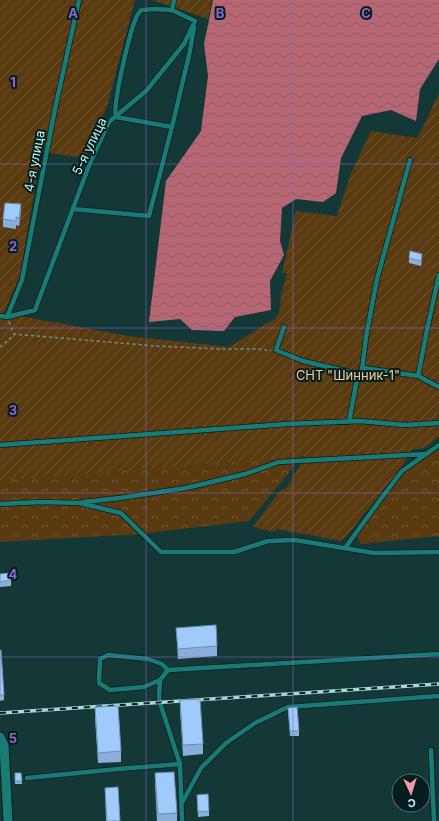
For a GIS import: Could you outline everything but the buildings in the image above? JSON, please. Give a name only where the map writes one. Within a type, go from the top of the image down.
[{"type":"street","points":[[0,737],[4,745],[8,821]]},
{"type":"lane","name":"4-я улица","points":[[7,317],[22,280],[55,109],[79,0]]},
{"type":"lane","points":[[172,10],[174,0]]},
{"type":"lane","points":[[73,209],[149,216],[172,127],[190,51],[195,21],[172,10],[141,10],[136,18],[127,48],[114,113],[116,117],[172,127]]},
{"type":"lane","name":"5-я улица","points":[[7,317],[35,310],[90,163],[110,122],[146,91],[184,44],[195,21]]},
{"type":"lane","points":[[349,422],[377,279],[410,160]]},
{"type":"lane","points":[[418,376],[439,275]]},
{"type":"lane","points":[[0,316],[7,317]]},
{"type":"lane","points":[[284,327],[276,350],[303,361],[360,372]]},
{"type":"lane","points":[[360,372],[364,368],[418,376],[439,387]]},
{"type":"lane","points":[[0,445],[287,424],[360,421],[405,424],[439,423]]},
{"type":"lane","points":[[345,548],[402,471],[439,445]]},
{"type":"lane","points":[[0,504],[80,502],[120,498],[186,488],[245,474],[279,462],[426,454]]},
{"type":"lane","points":[[80,502],[121,513],[161,552],[234,552],[268,541],[289,540],[374,553],[439,552]]},
{"type":"lane","points":[[168,670],[162,664],[148,659],[108,655],[100,659],[100,683],[110,690],[144,687],[160,680],[168,670],[439,654]]},
{"type":"lane","points":[[160,680],[160,703],[180,764],[182,821]]},
{"type":"lane","points":[[182,803],[201,768],[226,743],[255,723],[288,708],[439,696]]},
{"type":"lane","points":[[431,750],[434,821]]},
{"type":"lane","points":[[27,778],[180,764]]},
{"type":"path","points":[[7,317],[14,334]]},
{"type":"path","points":[[0,346],[14,334],[155,346],[279,351]]},
{"type":"green space","name":"СНТ \"Шинник-1\"","points":[[0,0],[135,0],[108,103],[85,158],[41,152],[20,275],[4,313],[128,336],[229,347],[276,318],[280,309],[281,294],[287,273],[282,273],[296,211],[337,216],[351,173],[371,131],[417,138],[439,93],[439,437],[424,448],[411,450],[404,464],[350,532],[341,541],[277,529],[274,532],[253,527],[278,493],[287,487],[305,456],[0,481]]},
{"type":"green space","points":[[150,0],[212,0],[208,19]]},
{"type":"green space","points":[[439,442],[439,536],[360,544],[356,531],[405,469]]},
{"type":"green space","points":[[305,453],[249,521],[140,534],[0,542],[0,475]]},
{"type":"water","points":[[213,0],[439,0],[439,59],[420,89],[416,121],[391,110],[362,116],[341,158],[336,193],[323,202],[296,199],[282,208],[280,241],[284,255],[270,281],[271,310],[235,317],[224,331],[192,330],[180,319],[149,322],[166,181],[201,131],[208,76],[204,44]]},
{"type":"railway","points":[[0,713],[439,684]]}]
